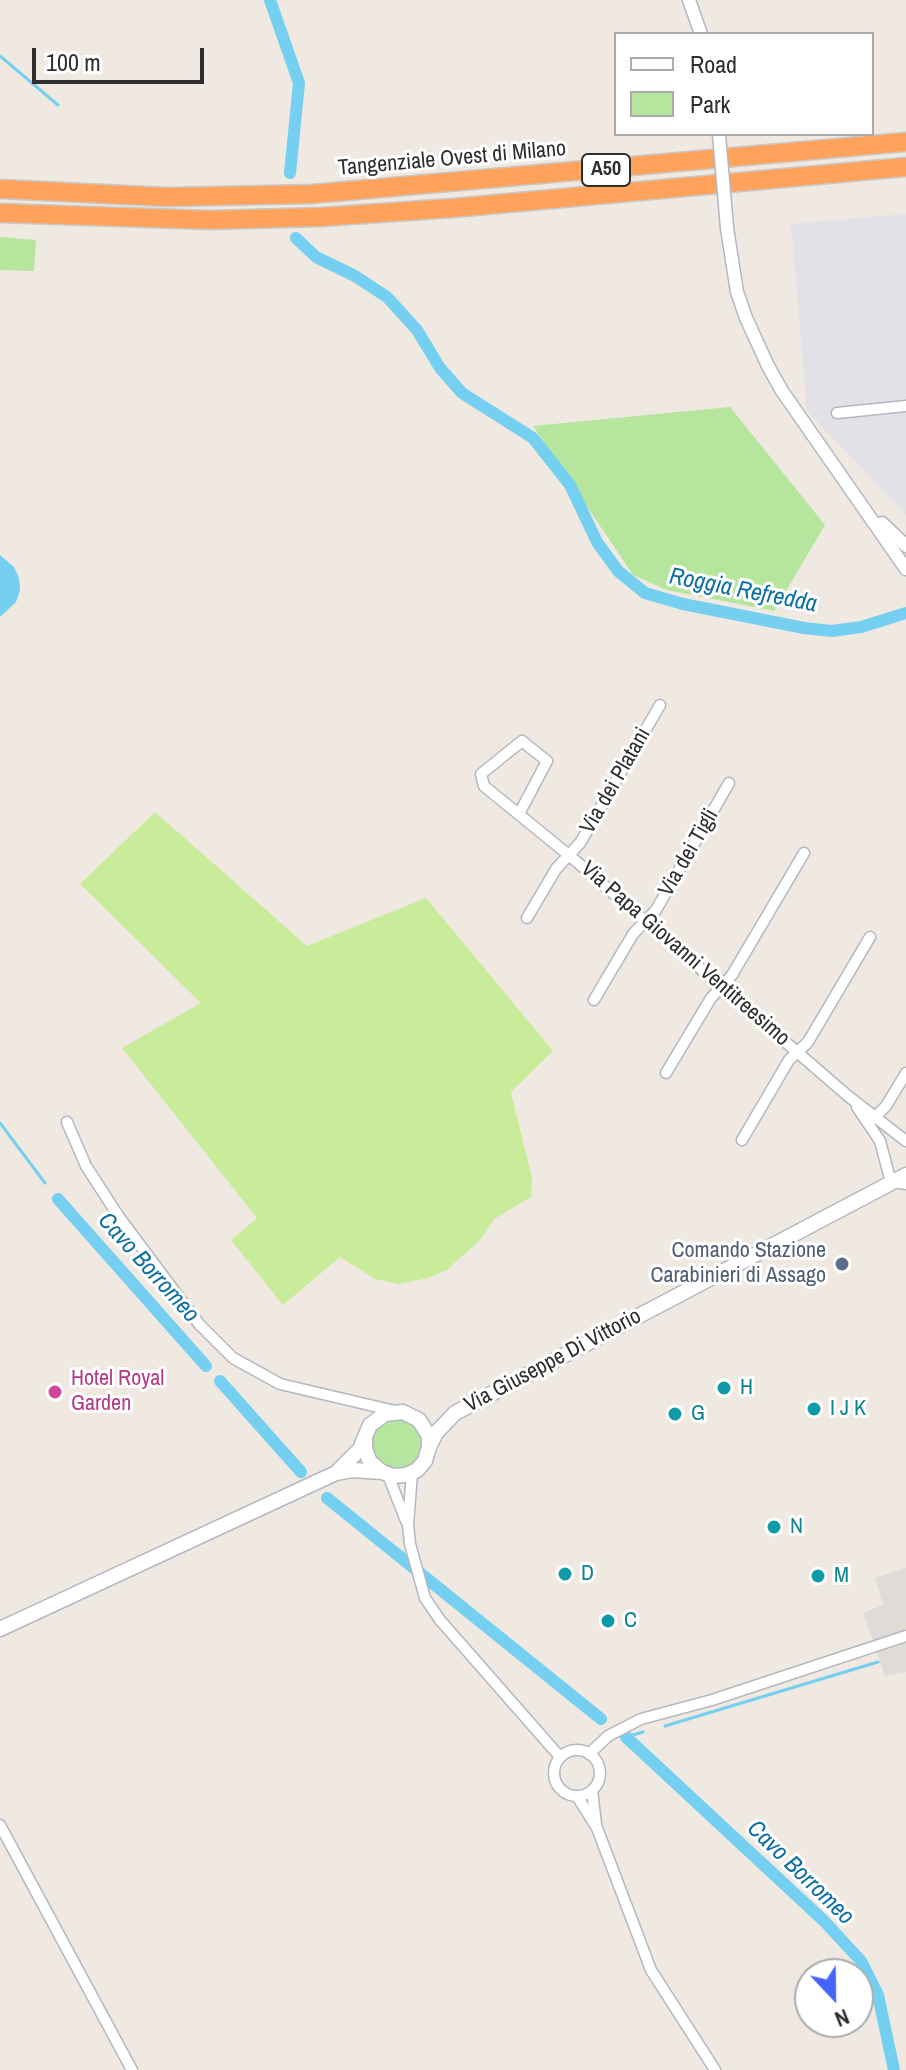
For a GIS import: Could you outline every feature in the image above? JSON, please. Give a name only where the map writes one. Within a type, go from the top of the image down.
[{"type":"highway","name":"Tangenziale Ovest di Milano","points":[[0,189],[167,197],[312,194],[906,142]]},
{"type":"highway","name":"A50","points":[[0,215],[211,220],[321,217],[906,167]]},
{"type":"highway","points":[[0,179],[57,193]]},
{"type":"main road","name":"Via Giuseppe Di Vittorio","points":[[429,1447],[436,1433],[455,1413],[902,1181]]},
{"type":"main road","points":[[0,1629],[336,1473],[352,1470],[399,1476],[412,1473],[425,1461],[429,1447],[426,1428],[412,1415],[395,1411],[377,1418],[352,1459],[336,1473]]},
{"type":"main road","name":"Via Giuseppe Di Vittorio","points":[[412,1415],[455,1413]]},
{"type":"main road","points":[[366,1436],[367,1457],[385,1474]]},
{"type":"street","points":[[689,0],[700,32]]},
{"type":"street","points":[[719,136],[727,228],[737,292],[756,342],[782,391],[906,569]]},
{"type":"street","points":[[837,413],[906,406]]},
{"type":"street","points":[[865,507],[906,546]]},
{"type":"street","name":"Via dei Platani","points":[[527,918],[556,869],[580,843],[660,705]]},
{"type":"street","name":"Via Papa Giovanni Ventitreesimo","points":[[519,814],[547,761],[522,741],[481,774],[484,786],[570,856],[872,1119],[906,1142]]},
{"type":"street","name":"Via dei Tigli","points":[[594,1000],[633,934],[656,910],[729,783]]},
{"type":"street","points":[[666,1073],[711,998],[732,975],[804,853]]},
{"type":"street","points":[[742,1140],[789,1060],[808,1042],[870,937]]},
{"type":"street","points":[[872,1119],[886,1106],[906,1073]]},
{"type":"street","name":"Via Papa Giovanni Ventitreesimo","points":[[872,1119],[885,1153],[886,1168],[902,1181]]},
{"type":"street","points":[[67,1122],[86,1166],[119,1217],[199,1324],[233,1358],[280,1384],[395,1411]]},
{"type":"street","name":"Via Papa Giovanni Ventitreesimo","points":[[885,1153],[893,1144],[906,1142]]},
{"type":"street","points":[[359,1402],[365,1410],[366,1436]]},
{"type":"street","points":[[412,1473],[408,1525],[422,1591],[440,1620],[560,1757]]},
{"type":"street","points":[[385,1474],[408,1525]]},
{"type":"street","points":[[589,1754],[608,1736],[641,1719],[712,1700],[906,1636]]},
{"type":"street","points":[[597,1828],[592,1790],[599,1778],[598,1764],[589,1754],[574,1750],[560,1757],[554,1778],[562,1791],[577,1796],[597,1828],[651,1970],[715,2070]]},
{"type":"street","points":[[577,1796],[592,1790]]},
{"type":"street","points":[[0,1825],[132,2070]]},
{"type":"shaded area","points":[[906,214],[906,515],[807,411],[791,224]]},
{"type":"shaded area","points":[[906,1568],[906,1629],[873,1641],[863,1613],[883,1605],[875,1578]]},
{"type":"shaded area","points":[[906,1642],[906,1672],[885,1676],[877,1652]]},
{"type":"green space","points":[[0,237],[36,240],[34,271],[0,270]]},
{"type":"green space","points":[[730,407],[825,525],[774,611],[667,590],[633,575],[533,426]]},
{"type":"green space","points":[[155,812],[307,946],[426,898],[553,1051],[511,1092],[532,1178],[531,1197],[494,1219],[481,1239],[447,1270],[399,1284],[375,1279],[340,1257],[283,1305],[231,1240],[257,1218],[122,1048],[201,1003],[80,884]]},
{"type":"green space","points":[[397,1419],[415,1426],[422,1444],[415,1462],[397,1469],[379,1462],[372,1444],[379,1426]]},
{"type":"water","points":[[0,555],[14,567],[20,590],[16,602],[0,617]]},
{"type":"waterway","name":"Roggia Refredda","points":[[270,0],[299,83],[290,173]]},
{"type":"waterway","points":[[0,56],[58,105]]},
{"type":"waterway","name":"Roggia Refredda","points":[[296,238],[316,257],[355,276],[387,297],[417,330],[440,368],[462,393],[533,438],[570,485],[597,542],[618,571],[645,593],[683,604],[832,631],[861,627],[906,613]]},
{"type":"waterway","name":"Cavo Borromeo","points":[[0,1123],[45,1183]]},
{"type":"waterway","name":"Cavo Borromeo","points":[[58,1199],[206,1366]]},
{"type":"waterway","name":"Cavo Borromeo","points":[[220,1381],[301,1472]]},
{"type":"waterway","name":"Cavo Borromeo","points":[[327,1498],[601,1719]]},
{"type":"waterway","points":[[665,1726],[878,1662]]},
{"type":"waterway","points":[[626,1737],[643,1732]]},
{"type":"waterway","name":"Cavo Borromeo","points":[[626,1737],[824,1921],[861,1961],[878,1995],[894,2070]]},
{"type":"place","name":"Comando Stazione Carabinieri di Assago","points":[[842,1264]]},
{"type":"place","name":"H","points":[[724,1388]]},
{"type":"place","name":"Hotel Royal Garden","points":[[55,1392]]},
{"type":"place","name":"I J K","points":[[814,1409]]},
{"type":"place","name":"G","points":[[675,1414]]},
{"type":"place","name":"N","points":[[774,1527]]},
{"type":"place","name":"D","points":[[565,1574]]},
{"type":"place","name":"M","points":[[818,1576]]},
{"type":"place","name":"C","points":[[608,1621]]}]
